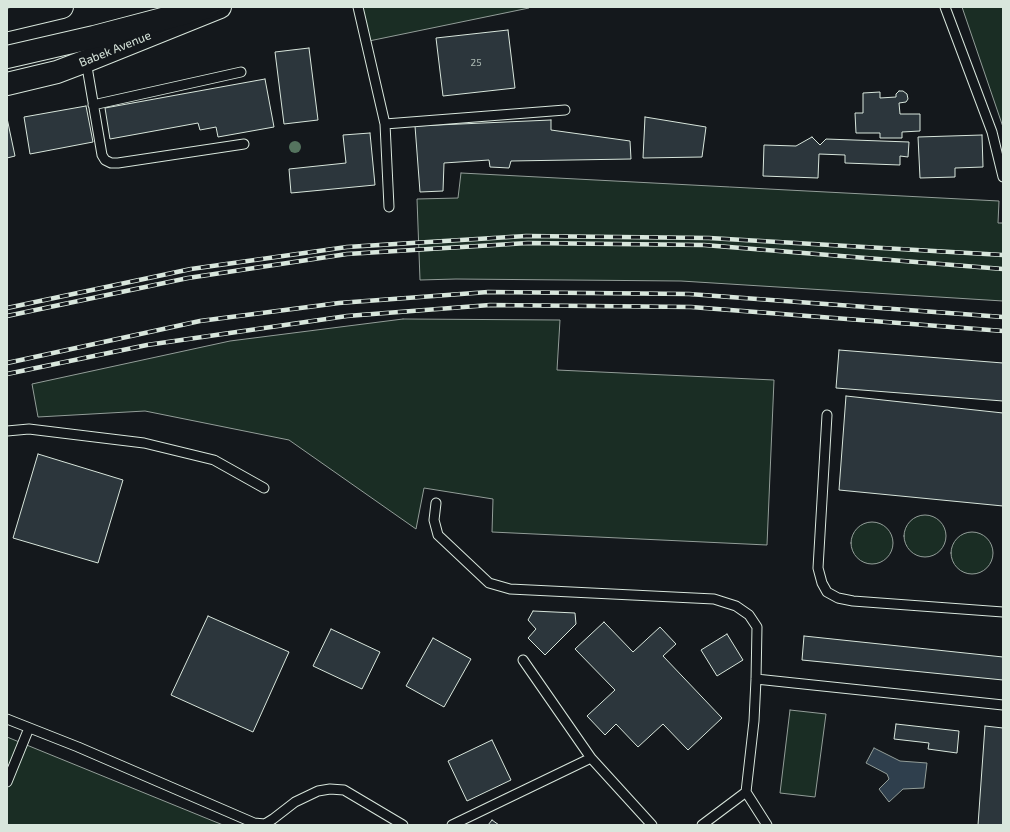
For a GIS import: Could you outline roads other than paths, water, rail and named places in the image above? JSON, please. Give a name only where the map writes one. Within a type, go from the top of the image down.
[{"type":"main road","points":[[7,20],[62,7]]},
{"type":"main road","name":"Babek Avenue","points":[[7,57],[94,37],[208,7]]},
{"type":"main road","name":"Babek Avenue","points":[[7,84],[57,72],[220,7]]},
{"type":"lane","points":[[358,7],[385,124],[389,207]]},
{"type":"lane","points":[[945,7],[992,132],[1003,177]]},
{"type":"lane","points":[[86,61],[102,156],[105,160],[111,163],[118,163],[244,144]]},
{"type":"lane","points":[[93,105],[241,72]]},
{"type":"lane","points":[[385,124],[565,110]]},
{"type":"lane","points":[[827,415],[818,568],[822,583],[828,592],[838,598],[853,601],[1003,612]]},
{"type":"lane","points":[[7,431],[29,429],[144,443],[214,460],[264,488]]},
{"type":"lane","points":[[436,503],[434,520],[438,535],[489,583],[510,589],[714,599],[736,606],[748,615],[757,627],[754,722],[746,792],[767,825]]},
{"type":"lane","points":[[523,660],[591,758],[652,825]]},
{"type":"lane","points":[[756,679],[1003,705]]},
{"type":"lane","points":[[7,719],[78,747],[254,823],[265,824],[295,802],[318,792],[330,789],[344,790],[404,825]]},
{"type":"lane","points":[[7,782],[29,728]]},
{"type":"lane","points":[[452,825],[591,758]]},
{"type":"lane","points":[[702,825],[746,792]]},
{"type":"water","points":[[874,748],[900,761],[927,763],[924,788],[903,789],[889,802],[879,789],[889,779],[887,774],[866,763]]},
{"type":"railway","points":[[7,308],[191,269],[347,247],[526,236],[709,238],[1003,255]]},
{"type":"railway","points":[[7,316],[188,278],[347,254],[528,243],[704,245],[1003,269]]},
{"type":"railway","points":[[7,363],[200,321],[339,303],[488,292],[689,294],[1003,317]]},
{"type":"railway","points":[[7,374],[147,345],[347,316],[490,305],[691,307],[1003,331]]}]
